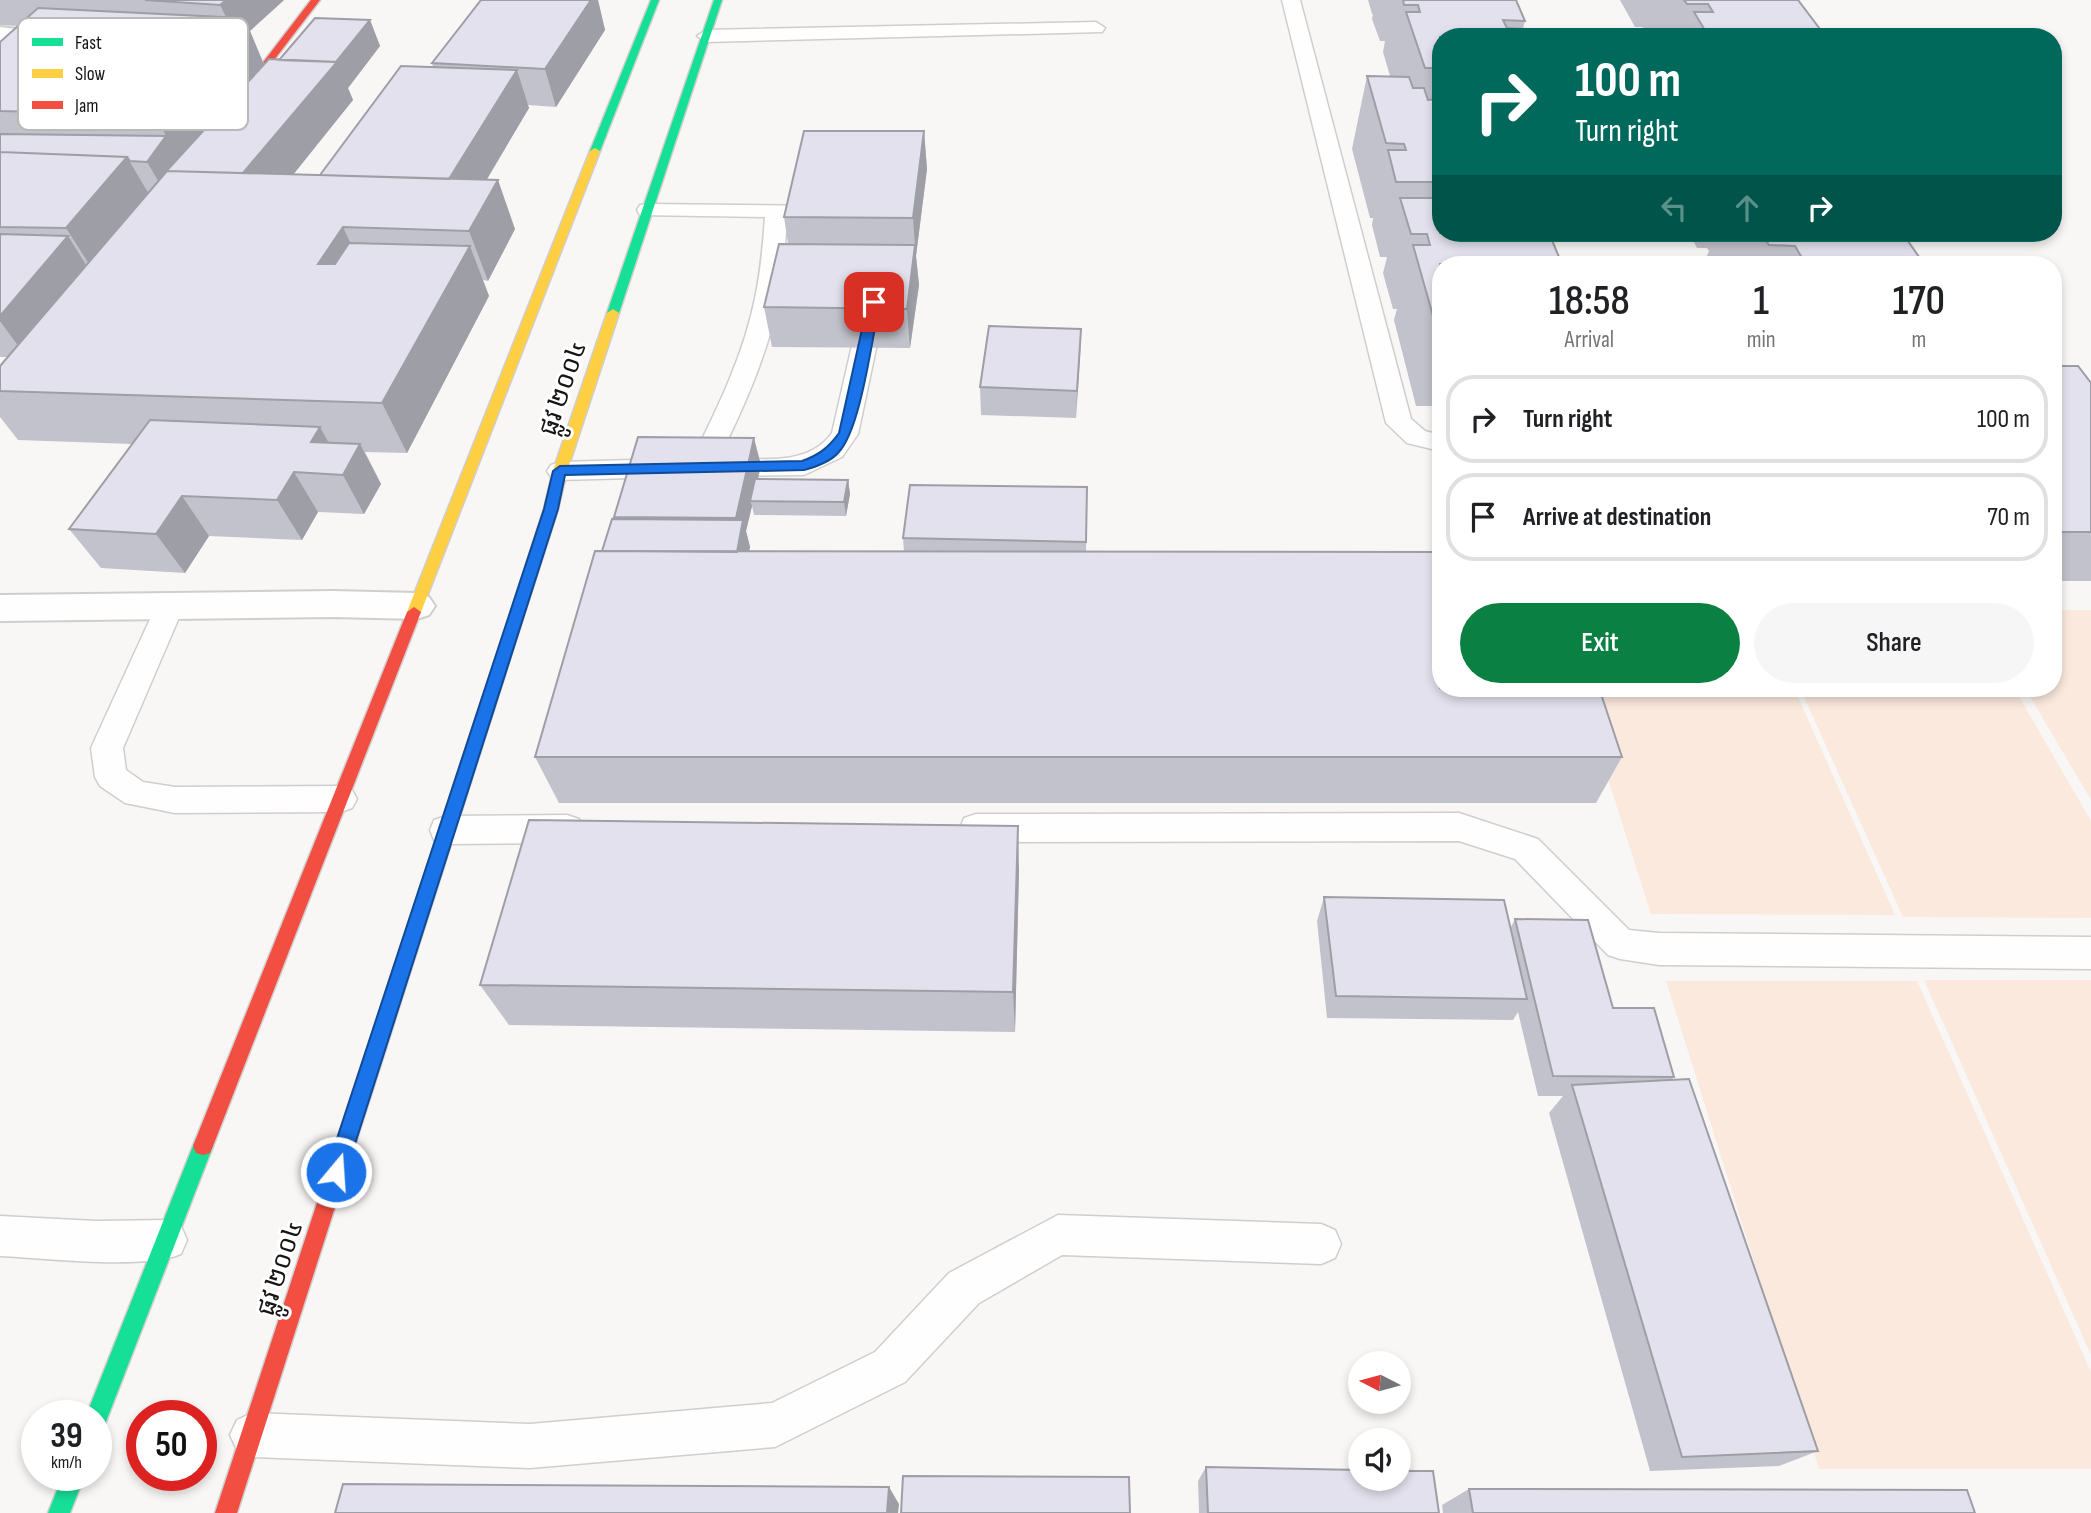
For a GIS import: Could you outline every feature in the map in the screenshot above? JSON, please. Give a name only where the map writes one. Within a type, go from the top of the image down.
[{"type":"main road","points":[[248,87],[316,0]]},
{"type":"main road","name":"ផ្លូវ ២០០៤","points":[[104,1400],[655,0]]},
{"type":"main road","name":"ផ្លូវ ២០០៤","points":[[226,1513],[551,509],[560,471],[718,0]]},
{"type":"main road","points":[[59,1513],[68,1491]]},
{"type":"street","points":[[0,608],[417,606]]},
{"type":"lane","points":[[1291,0],[1399,423],[1416,437],[1432,441]]},
{"type":"lane","points":[[706,36],[1097,28]]},
{"type":"lane","points":[[648,210],[844,211],[853,214]]},
{"type":"lane","points":[[701,468],[723,423],[757,337],[767,295],[777,211]]},
{"type":"lane","points":[[560,471],[804,466],[833,451],[845,434],[876,286]]},
{"type":"lane","points":[[170,606],[107,748],[111,777],[135,794],[175,800],[341,799]]},
{"type":"lane","points":[[945,828],[1459,827],[1526,849],[1620,944],[1659,949],[2091,953]]},
{"type":"lane","points":[[446,830],[598,829]]},
{"type":"lane","points":[[251,1435],[530,1446],[775,1425],[890,1367],[964,1288],[1058,1235],[1321,1244]]},
{"type":"lane","points":[[0,1236],[96,1241],[167,1240]]},
{"type":"shaded area","points":[[2062,610],[2091,610],[2091,800],[2030,697],[2062,697]]},
{"type":"shaded area","points":[[1582,697],[1798,697],[1895,915],[1651,914]]},
{"type":"shaded area","points":[[1804,697],[2019,697],[2091,821],[2091,918],[1903,917]]},
{"type":"shaded area","points":[[1924,980],[2091,980],[2091,1355]]},
{"type":"shaded area","points":[[1666,981],[1917,981],[2091,1372],[2091,1469],[1819,1469]]},
{"type":"building","points":[[145,0],[226,0],[220,5]]},
{"type":"building","points":[[481,0],[591,0],[545,69],[432,63]]},
{"type":"building","points":[[1403,0],[1516,0],[1525,21],[1503,20],[1507,28],[1432,28],[1432,68],[1425,68],[1406,12],[1420,12],[1418,5],[1404,5]]},
{"type":"building","points":[[1684,0],[1798,0],[1819,28],[1704,28],[1694,12],[1713,12],[1708,4],[1687,4]]},
{"type":"building","points":[[38,8],[242,18],[27,18]]},
{"type":"building","points":[[315,18],[370,20],[336,62],[279,60]]},
{"type":"building","points":[[18,26],[18,111],[0,111],[0,42]]},
{"type":"building","points":[[269,59],[337,62],[243,173],[167,171],[160,178],[204,130],[248,130],[248,82]]},
{"type":"building","points":[[401,66],[517,70],[449,179],[320,175]]},
{"type":"building","points":[[1367,76],[1409,77],[1413,88],[1424,88],[1428,100],[1432,100],[1432,182],[1396,182],[1388,150],[1406,150],[1404,144],[1386,143]]},
{"type":"building","points":[[804,131],[924,131],[913,218],[784,217]]},
{"type":"building","points":[[0,134],[166,136],[147,162],[130,161],[127,157],[0,152]]},
{"type":"building","points":[[0,152],[127,157],[66,228],[0,227]]},
{"type":"building","points":[[167,171],[498,180],[469,231],[343,227],[318,264],[335,264],[349,243],[470,246],[382,403],[0,391],[0,366]]},
{"type":"building","points":[[1400,198],[1432,198],[1432,242],[1553,242],[1559,256],[1432,256],[1432,312],[1413,245],[1430,245],[1427,234],[1411,234]]},
{"type":"building","points":[[0,234],[68,236],[0,316]]},
{"type":"building","points":[[1767,242],[1909,242],[1918,256],[1801,256],[1795,246],[1769,245]]},
{"type":"building","points":[[779,244],[915,245],[907,309],[764,307]]},
{"type":"building","points":[[989,326],[1081,329],[1077,391],[980,387]]},
{"type":"building","points":[[2062,366],[2078,366],[2091,383],[2091,532],[2062,532]]},
{"type":"building","points":[[150,420],[320,427],[311,442],[360,444],[343,475],[294,472],[277,500],[182,496],[156,534],[69,529]]},
{"type":"building","points":[[638,437],[754,438],[736,518],[614,517]]},
{"type":"building","points":[[755,479],[848,480],[844,502],[750,501]]},
{"type":"building","points":[[910,485],[1087,487],[1086,542],[903,538]]},
{"type":"building","points":[[612,519],[743,520],[737,552],[602,551]]},
{"type":"building","points":[[595,551],[1432,552],[1432,697],[1602,697],[1622,757],[535,757]]},
{"type":"building","points":[[529,820],[1018,826],[1013,992],[480,985]]},
{"type":"building","points":[[1324,897],[1504,900],[1527,999],[1336,996]]},
{"type":"building","points":[[1515,919],[1588,920],[1613,1008],[1654,1008],[1674,1077],[1553,1076]]},
{"type":"building","points":[[1689,1079],[1818,1451],[1682,1457],[1572,1085]]},
{"type":"building","points":[[1206,1467],[1348,1470],[1348,1491],[1411,1491],[1411,1471],[1433,1471],[1439,1513],[1208,1513]]},
{"type":"building","points":[[903,1476],[1129,1477],[1130,1513],[901,1513]]},
{"type":"building","points":[[343,1484],[889,1487],[887,1513],[335,1513]]},
{"type":"building","points":[[1469,1489],[1967,1490],[1975,1513],[1473,1513]]},
{"type":"traffic: fast","points":[[595,151],[655,0]]},
{"type":"traffic: fast","points":[[613,313],[718,0]]},
{"type":"traffic: fast","points":[[377,1048],[524,593]]},
{"type":"traffic: fast","points":[[103,1400],[203,1146]]},
{"type":"traffic: fast","points":[[59,1513],[68,1491]]},
{"type":"traffic: slow","points":[[414,612],[595,151]]},
{"type":"traffic: slow","points":[[524,593],[551,509],[560,471],[613,313]]},
{"type":"traffic: jam","points":[[248,88],[316,0]]},
{"type":"traffic: jam","points":[[203,1146],[414,612]]},
{"type":"traffic: jam","points":[[226,1513],[377,1048]]},
{"type":"route","points":[[336,1172],[551,509],[560,471],[804,466],[822,458],[833,451],[845,434],[874,302]]}]
